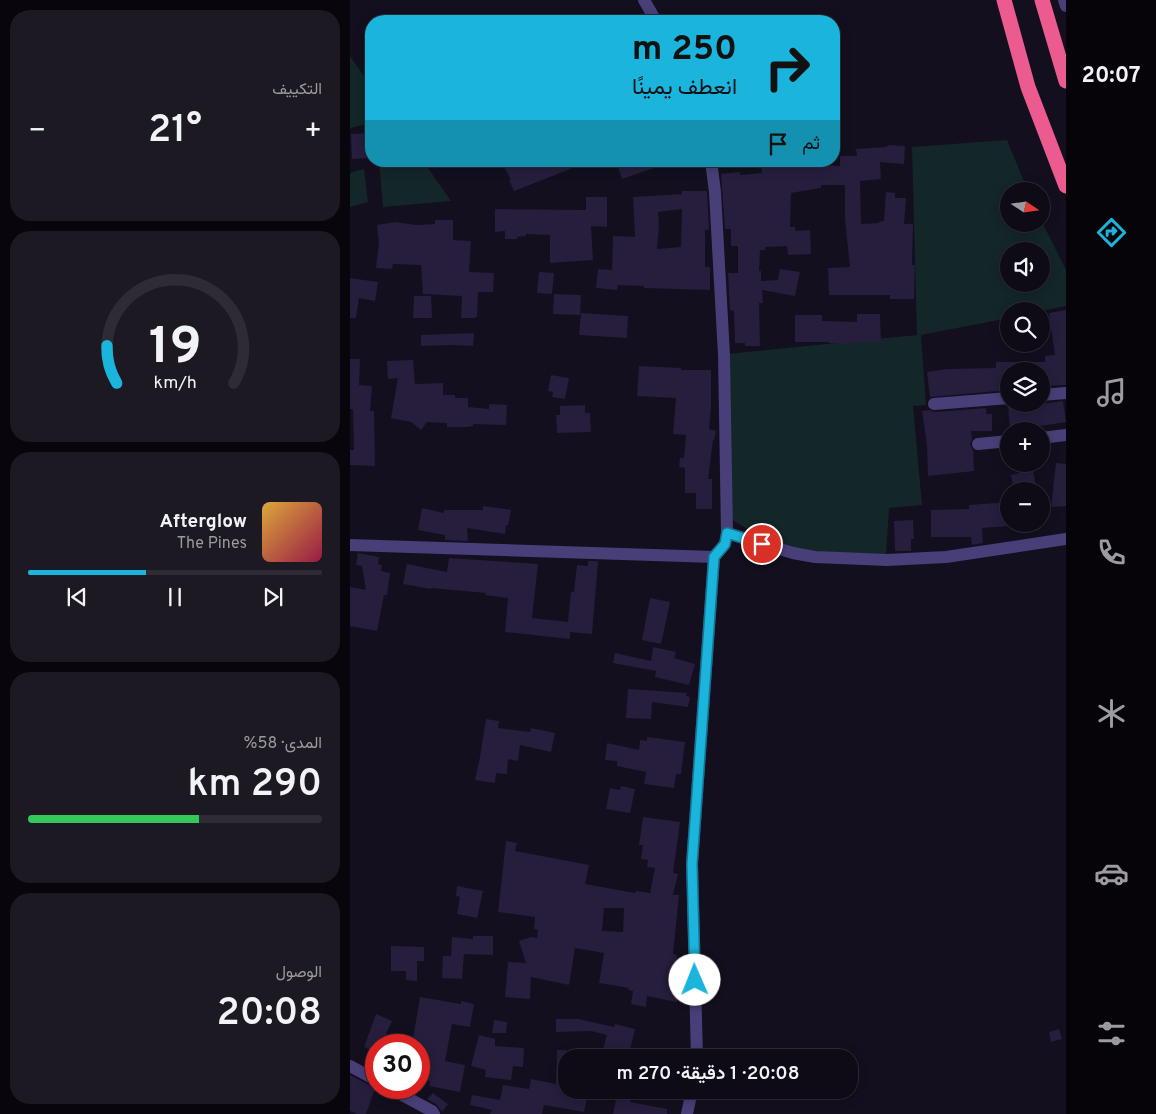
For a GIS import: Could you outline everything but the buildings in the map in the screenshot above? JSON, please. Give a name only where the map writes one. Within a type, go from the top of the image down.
[{"type":"highway","points":[[1004,0],[1028,87],[1066,186]]},
{"type":"highway","points":[[1042,0],[1066,81]]},
{"type":"street","points":[[644,0],[653,15]]},
{"type":"street","points":[[1064,0],[1066,6]]},
{"type":"street","points":[[697,1049],[692,864],[714,557],[725,544],[727,533],[724,354],[715,192],[712,167]]},
{"type":"street","points":[[1050,394],[1066,393]]},
{"type":"street","points":[[934,404],[1000,399]]},
{"type":"street","points":[[1050,437],[1066,436]]},
{"type":"street","points":[[978,444],[1000,442]]},
{"type":"street","points":[[727,533],[793,553],[815,557],[887,560],[946,557],[1066,539]]},
{"type":"street","points":[[350,545],[714,557]]},
{"type":"street","points":[[350,1066],[365,1074]]},
{"type":"street","points":[[410,1099],[432,1111],[434,1114]]},
{"type":"street","points":[[687,1114],[690,1099]]},
{"type":"green space","points":[[350,56],[365,77],[365,124],[350,128]]},
{"type":"green space","points":[[1007,140],[1024,182],[1000,182],[1000,232],[1047,232],[1066,270],[1066,306],[1050,309],[1050,302],[1000,302],[1000,320],[921,335],[926,405],[913,406],[922,505],[889,508],[886,555],[790,547],[759,535],[731,519],[727,354],[917,335],[912,147]]},
{"type":"green space","points":[[380,167],[427,167],[451,201],[383,207]]},
{"type":"green space","points":[[364,169],[368,202],[350,207],[350,173]]},
{"type":"route","points":[[695,980],[692,864],[714,557],[725,544],[727,533],[762,544]]}]
